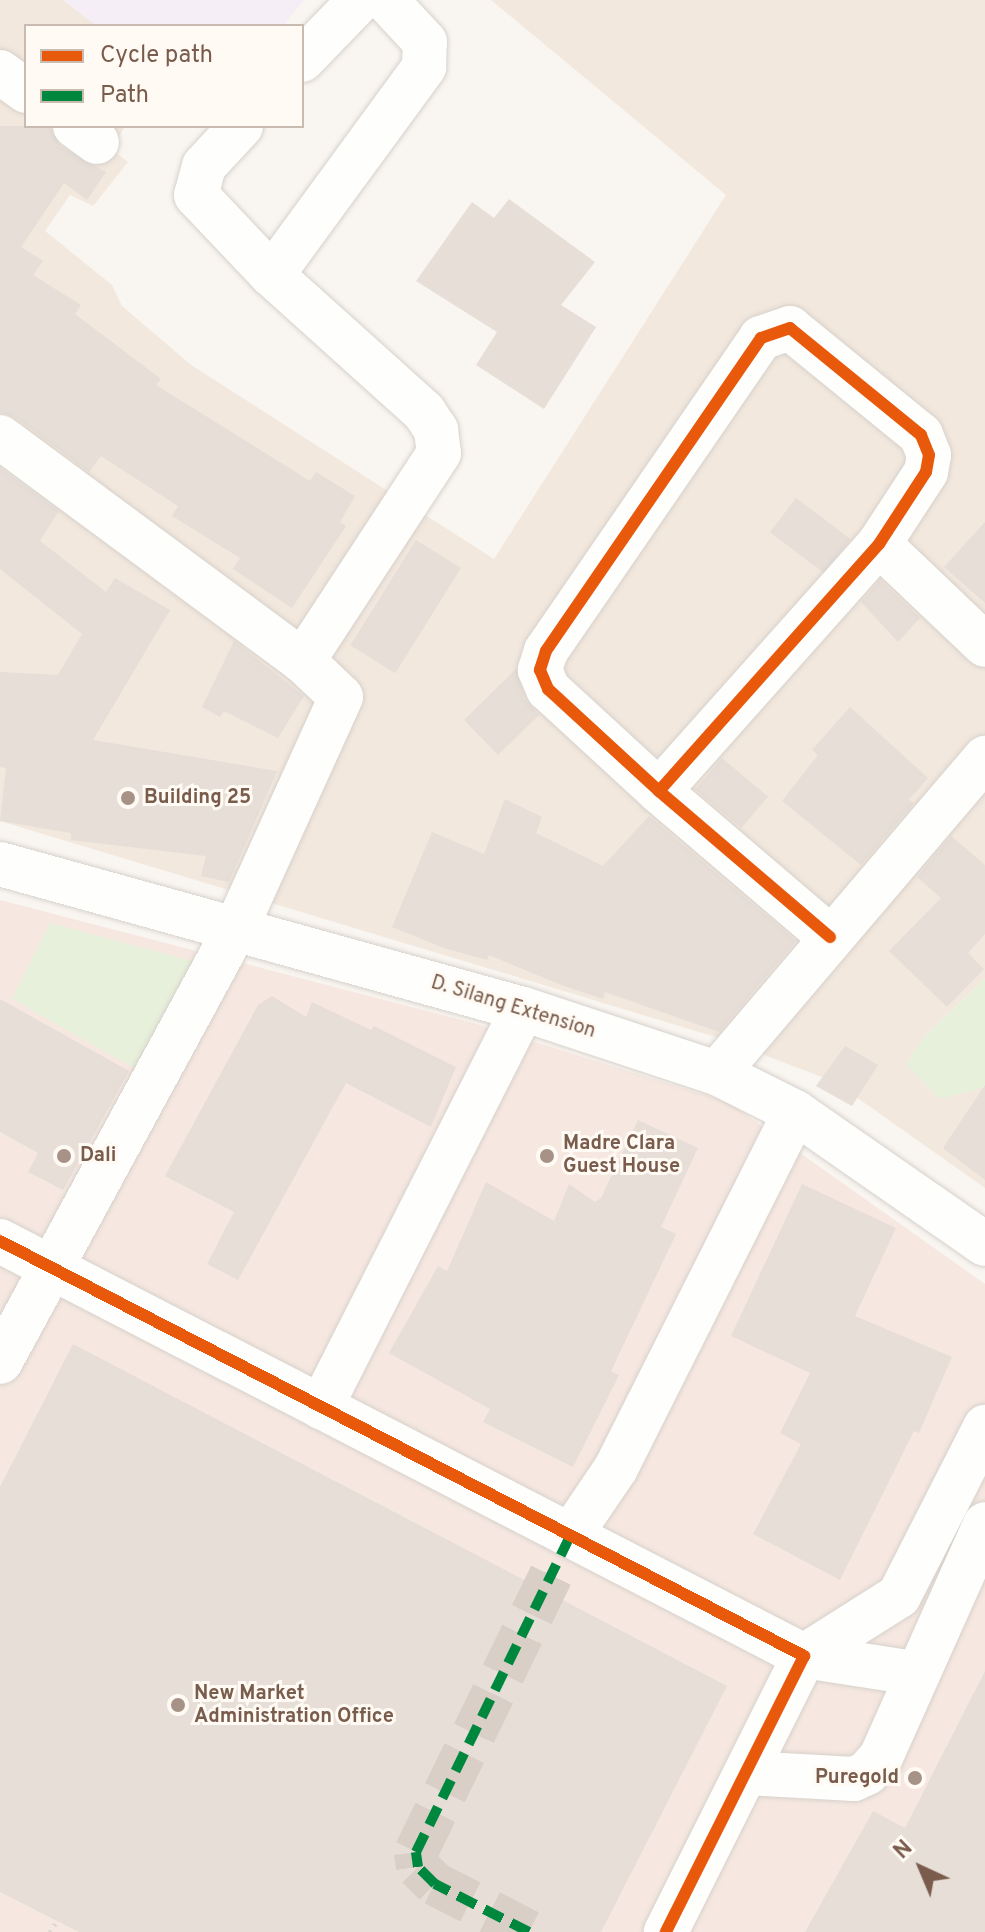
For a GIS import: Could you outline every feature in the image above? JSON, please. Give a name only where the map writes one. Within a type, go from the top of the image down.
[{"type":"street","points":[[304,58],[360,0]]},
{"type":"street","points":[[272,275],[424,67],[425,42],[386,0]]},
{"type":"street","points":[[0,72],[24,90]]},
{"type":"street","points":[[239,128],[204,166],[196,195],[272,275],[424,412],[436,430],[439,453],[303,661]]},
{"type":"street","points":[[659,791],[879,544],[926,472],[929,455],[921,435],[790,328],[776,329],[752,351],[546,651],[540,670],[548,689],[659,791],[830,937]]},
{"type":"street","points":[[0,437],[303,661],[341,697],[337,715],[237,926],[0,1362]]},
{"type":"street","points":[[879,544],[985,645]]},
{"type":"street","points":[[717,1073],[985,758]]},
{"type":"street","name":"D. Silang Extension","points":[[0,864],[237,926],[523,1009],[717,1073],[795,1112],[985,1244]]},
{"type":"street","points":[[321,1407],[523,1009]]},
{"type":"street","points":[[570,1536],[616,1468],[795,1112]]},
{"type":"street","points":[[0,1241],[48,1269],[804,1656],[914,1673]]},
{"type":"street","points":[[666,1932],[804,1656],[899,1596],[982,1443]]},
{"type":"street","points":[[747,1773],[854,1779],[867,1773],[881,1757],[914,1673],[979,1549]]},
{"type":"path","points":[[50,1932],[57,1921]]},
{"type":"shaded area","points":[[0,0],[63,0],[94,24],[24,24],[24,128],[124,128],[111,149],[128,162],[93,206],[70,195],[45,231],[112,285],[122,306],[191,365],[494,559],[726,195],[491,0],[985,0],[985,979],[923,1038],[985,1087],[985,1188],[835,1082],[719,1038],[0,821]]},
{"type":"shaded area","points":[[63,0],[304,0],[285,24],[94,24]]},
{"type":"shaded area","points":[[0,900],[473,1023],[728,1102],[985,1284],[985,1932],[0,1932]]},
{"type":"green space","points":[[50,923],[196,962],[134,1068],[12,999]]},
{"type":"green space","points":[[985,979],[985,1087],[940,1099],[906,1064],[923,1038]]},
{"type":"building","points":[[0,126],[51,128],[60,146],[106,172],[87,200],[64,183],[21,247],[43,261],[33,275],[81,305],[75,314],[161,379],[156,385],[310,481],[316,472],[355,496],[340,522],[346,526],[292,608],[233,569],[240,558],[172,516],[178,506],[101,456],[89,472],[15,417],[0,412]]},
{"type":"building","points":[[509,199],[595,262],[561,305],[596,327],[544,409],[476,365],[497,332],[416,281],[472,202],[494,218]]},
{"type":"building","points":[[0,468],[59,511],[40,541],[106,592],[115,578],[170,610],[93,740],[277,771],[229,882],[201,876],[206,856],[71,840],[71,833],[0,821],[6,768],[0,767],[0,672],[58,675],[82,634],[0,569]]},
{"type":"building","points":[[796,498],[850,539],[824,573],[770,532]]},
{"type":"building","points":[[985,522],[985,603],[944,567]]},
{"type":"building","points":[[416,540],[461,568],[395,673],[350,645]]},
{"type":"building","points":[[880,580],[920,618],[898,642],[861,602]]},
{"type":"building","points":[[234,641],[304,696],[278,738],[224,711],[220,717],[202,707]]},
{"type":"building","points":[[516,669],[525,699],[539,715],[498,755],[464,720]]},
{"type":"building","points":[[850,707],[928,778],[909,800],[914,803],[861,865],[782,801],[818,755],[812,750]]},
{"type":"building","points":[[722,758],[768,797],[742,828],[696,789]]},
{"type":"building","points":[[505,799],[542,817],[536,833],[603,866],[649,816],[796,941],[719,1032],[605,992],[603,999],[561,985],[489,955],[487,960],[444,948],[392,927],[432,832],[484,854]]},
{"type":"building","points":[[951,836],[985,865],[985,934],[968,953],[984,969],[947,1007],[889,951],[941,898],[917,877]]},
{"type":"building","points":[[272,996],[306,1017],[312,1002],[371,1030],[374,1026],[456,1067],[431,1127],[346,1083],[238,1280],[207,1264],[234,1212],[165,1176],[258,1005]]},
{"type":"building","points":[[0,999],[129,1071],[63,1190],[28,1172],[38,1153],[0,1132]]},
{"type":"building","points":[[845,1046],[878,1065],[852,1106],[816,1086]]},
{"type":"building","points":[[985,1085],[985,1180],[943,1148]]},
{"type":"building","points":[[638,1120],[698,1148],[661,1227],[676,1234],[611,1371],[619,1375],[573,1467],[483,1422],[490,1409],[389,1353],[438,1266],[447,1271],[486,1182],[554,1221],[569,1184],[595,1202],[601,1198]]},
{"type":"building","points":[[802,1184],[896,1228],[855,1316],[952,1357],[919,1433],[914,1431],[840,1580],[753,1534],[801,1444],[780,1433],[810,1373],[731,1336]]},
{"type":"building","points":[[73,1344],[727,1686],[601,1932],[79,1932],[0,1892],[0,1487]]},
{"type":"building","points":[[985,1671],[985,1932],[805,1932],[873,1811],[905,1828]]},
{"type":"tunnel","points":[[529,1932],[435,1884],[418,1867],[416,1852],[570,1536]]},
{"type":"marked path","points":[[529,1932],[435,1884],[418,1867],[416,1852],[570,1536]]},
{"type":"cycle path","points":[[659,791],[879,544],[926,472],[929,455],[921,435],[790,328],[761,338],[546,651],[540,670],[548,689],[659,791],[830,937]]},
{"type":"cycle path","points":[[0,1241],[804,1656],[666,1932]]},
{"type":"place","name":"Building 25","points":[[128,798]]},
{"type":"place","name":"Dali","points":[[64,1156]]},
{"type":"place","name":"Madre Clara Guest House","points":[[547,1156]]},
{"type":"place","name":"New Market Administration Office","points":[[178,1705]]},
{"type":"place","name":"Puregold","points":[[915,1778]]}]
